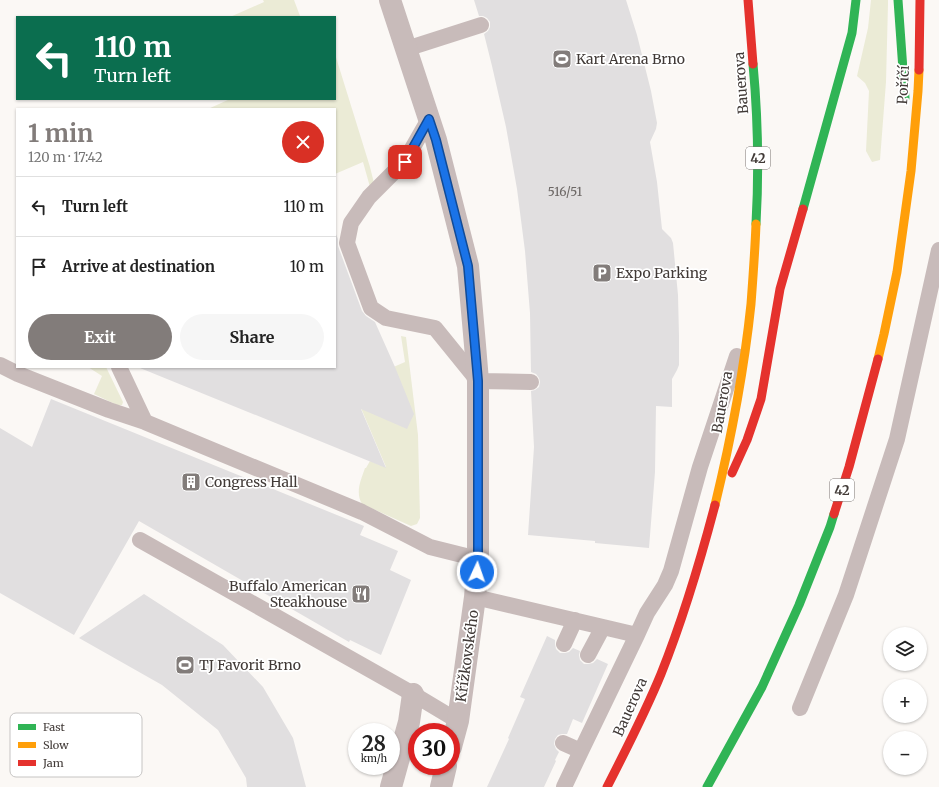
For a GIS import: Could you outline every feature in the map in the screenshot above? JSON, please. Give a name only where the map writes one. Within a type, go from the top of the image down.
[{"type":"highway","name":"Bauerova","points":[[607,787],[649,701],[680,623],[714,510],[738,400],[750,316],[756,221],[758,148],[757,113],[748,0]]},
{"type":"highway","name":"42","points":[[714,510],[747,440],[761,399],[780,289],[846,60],[852,33],[856,0]]},
{"type":"highway","name":"42","points":[[707,787],[762,687],[799,605],[832,519],[849,466],[884,334],[896,272],[911,171],[898,0]]},
{"type":"highway","name":"Poříčí","points":[[911,171],[918,91],[920,0]]},
{"type":"street","name":"Křížkovského","points":[[390,0],[438,148],[468,266],[478,381],[478,559],[475,598],[458,721]]},
{"type":"street","points":[[391,787],[409,722],[413,694]]},
{"type":"street","points":[[441,787],[444,775]]},
{"type":"lane","points":[[406,49],[481,25]]},
{"type":"lane","points":[[429,119],[405,162],[369,197],[352,223],[347,243],[371,308],[386,318],[435,328],[478,381],[531,382]]},
{"type":"lane","points":[[800,708],[846,595],[897,439],[939,250]]},
{"type":"lane","points":[[564,787],[638,635],[647,613],[671,571],[700,467],[750,316]]},
{"type":"lane","points":[[0,365],[18,374],[145,422],[362,512],[430,547],[478,559]]},
{"type":"lane","points":[[119,368],[145,422]]},
{"type":"lane","points":[[140,540],[413,694],[458,721]]},
{"type":"lane","points":[[475,598],[638,635]]},
{"type":"lane","points":[[564,644],[575,620]]},
{"type":"lane","points":[[588,655],[603,627]]},
{"type":"lane","points":[[563,743],[581,750]]},
{"type":"green space","points":[[263,0],[294,0],[300,16],[232,16],[264,2]]},
{"type":"green space","points":[[871,0],[888,0],[886,82],[880,160],[872,162],[866,151],[869,91],[865,83],[857,76],[868,28]]},
{"type":"green space","points":[[336,57],[374,183],[370,187],[363,162],[336,174],[336,108],[210,108],[228,100],[336,100]]},
{"type":"green space","points":[[401,336],[406,337],[418,435],[420,518],[417,524],[411,526],[362,504],[360,500],[360,482],[365,468],[370,461],[386,467],[352,387],[405,362]]},
{"type":"green space","points":[[90,368],[106,368],[123,402],[122,405],[117,405],[94,394],[102,376]]},
{"type":"building","name":"Expo Parking","points":[[474,0],[626,0],[637,35],[651,91],[657,123],[650,142],[657,182],[662,229],[671,238],[673,243],[678,295],[679,365],[672,379],[672,407],[656,406],[655,472],[649,548],[528,535],[534,447],[531,391],[539,387],[540,382],[536,374],[531,372],[530,313],[525,251],[517,189],[506,127],[484,34],[490,27],[490,22],[487,18],[479,16]]},
{"type":"building","points":[[336,234],[338,246],[362,311],[366,316],[375,322],[414,414],[407,429],[361,409],[386,468],[140,368],[336,368]]},
{"type":"building","points":[[51,399],[364,526],[360,535],[398,551],[390,570],[411,580],[381,655],[350,640],[349,642],[139,521],[74,635],[0,593],[0,428],[32,447]]},
{"type":"building","name":"TJ Favorit Brno","points":[[144,594],[223,645],[263,687],[293,738],[306,787],[247,787],[246,778],[218,730],[162,685],[79,638]]},
{"type":"building","points":[[547,636],[555,640],[556,649],[560,653],[569,652],[573,648],[580,651],[580,660],[584,664],[593,663],[597,659],[608,664],[582,723],[573,719],[567,734],[558,735],[555,739],[554,744],[559,752],[544,787],[487,787],[525,699],[520,697]]},
{"type":"traffic: fast","points":[[803,209],[852,33],[856,0]]},
{"type":"traffic: fast","points":[[898,0],[905,98]]},
{"type":"traffic: fast","points":[[753,64],[758,144],[756,224]]},
{"type":"traffic: fast","points":[[707,787],[762,687],[799,605],[834,514]]},
{"type":"traffic: slow","points":[[878,359],[897,272],[911,171],[919,70]]},
{"type":"traffic: slow","points":[[715,505],[732,430],[745,354],[751,304],[756,224]]},
{"type":"traffic: jam","points":[[748,0],[753,64]]},
{"type":"traffic: jam","points":[[919,70],[920,0]]},
{"type":"traffic: jam","points":[[732,473],[747,440],[761,399],[780,289],[803,209]]},
{"type":"traffic: jam","points":[[834,514],[849,467],[878,359]]},
{"type":"traffic: jam","points":[[607,787],[655,689],[669,653],[691,590],[715,505]]},
{"type":"place","name":"Kart Arena Brno","points":[[562,59]]},
{"type":"place","name":"Expo Parking","points":[[602,273]]},
{"type":"place","name":"Congress Hall","points":[[191,482]]},
{"type":"place","name":"Buffalo American Steakhouse","points":[[361,594]]},
{"type":"place","name":"TJ Favorit Brno","points":[[185,665]]},
{"type":"route","points":[[405,162],[429,119],[436,140],[468,266],[478,381],[477,572]]}]
